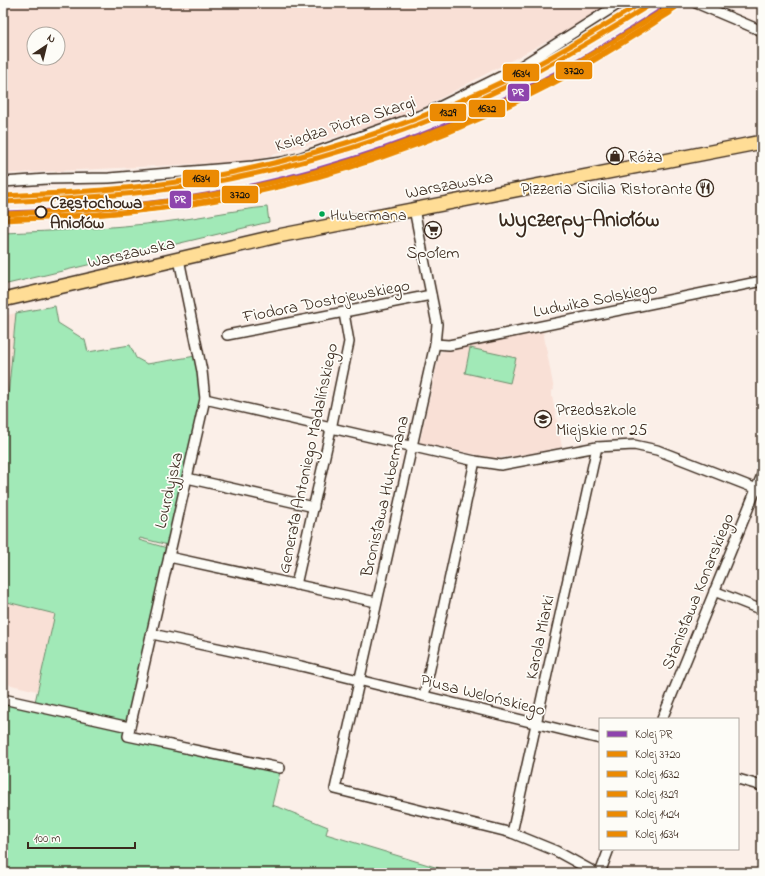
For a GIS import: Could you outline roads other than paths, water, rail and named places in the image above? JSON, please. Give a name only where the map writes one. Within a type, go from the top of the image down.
[{"type":"main road","name":"Warszawska","points":[[3,300],[278,236],[762,142]]},
{"type":"street","name":"Księdza Piotra Skargi","points":[[3,182],[47,179],[109,178],[252,166],[282,162],[302,157],[427,113],[518,68],[620,3]]},
{"type":"street","points":[[696,3],[762,31]]},
{"type":"street","name":"Bronisława Hubermana","points":[[414,209],[437,324],[435,344],[335,789],[512,834]]},
{"type":"street","name":"Lourdyjska","points":[[129,727],[152,634],[205,399],[202,371],[179,259]]},
{"type":"street","name":"Ludwika Solskiego","points":[[435,344],[450,344],[762,281]]},
{"type":"street","name":"Fiodora Dostojewskiego","points":[[227,335],[431,295]]},
{"type":"street","name":"Generała Antoniego Madalińskiego","points":[[296,585],[349,342],[344,313]]},
{"type":"street","points":[[205,399],[331,429],[475,461],[501,465],[597,447],[634,445],[657,450],[759,490]]},
{"type":"street","name":"Karola Miarki","points":[[512,834],[597,447]]},
{"type":"street","points":[[424,696],[475,461]]},
{"type":"street","name":"Stanisława Konarskiego","points":[[662,718],[714,591],[759,490],[762,475]]},
{"type":"street","points":[[187,478],[314,507]]},
{"type":"street","points":[[169,557],[376,602]]},
{"type":"street","points":[[714,591],[762,610]]},
{"type":"street","name":"Piusa Welońskiego","points":[[152,634],[302,666],[599,739]]},
{"type":"street","points":[[3,699],[129,727],[128,736],[280,768]]},
{"type":"street","points":[[739,779],[762,786]]},
{"type":"street","points":[[512,834],[556,851],[596,873]]},
{"type":"street","points":[[600,873],[609,850]]},
{"type":"rail line","name":"1634","points":[[3,196],[103,190],[203,178],[287,160],[369,136],[449,106],[527,70],[585,38],[641,3]]},
{"type":"rail line","name":"1329","points":[[3,202],[103,196],[203,184],[288,166],[371,142],[451,111],[530,75],[608,31],[653,3]]},
{"type":"rail line","name":"PR","points":[[3,213],[105,208],[156,203],[252,186],[344,162],[433,130],[520,92],[618,38],[672,3]]},
{"type":"rail line","name":"1632","points":[[3,214],[104,208],[179,200],[247,188],[333,167],[416,138],[497,104],[569,67],[667,8]]},
{"type":"rail line","name":"3720","points":[[3,219],[105,214],[156,209],[254,192],[346,167],[435,135],[523,97],[621,43],[675,8]]},
{"type":"rail line","name":"1424","points":[[4,220],[105,214],[206,202],[292,184],[376,159],[458,128],[538,91],[605,54],[670,13]]},
{"type":"place","name":"Róża","points":[[615,156]]},
{"type":"place","name":"Pizzeria Sicilia Ristorante","points":[[705,188]]},
{"type":"place","name":"Częstochowa Aniołów","points":[[41,212]]},
{"type":"place","name":"Hubermana","points":[[322,214]]},
{"type":"place","name":"Społem","points":[[433,230]]},
{"type":"place","name":"Przedszkole Miejskie nr 25","points":[[543,419]]},
{"type":"district","name":"Wyczerpy-Aniołów","points":[[579,219]]}]
